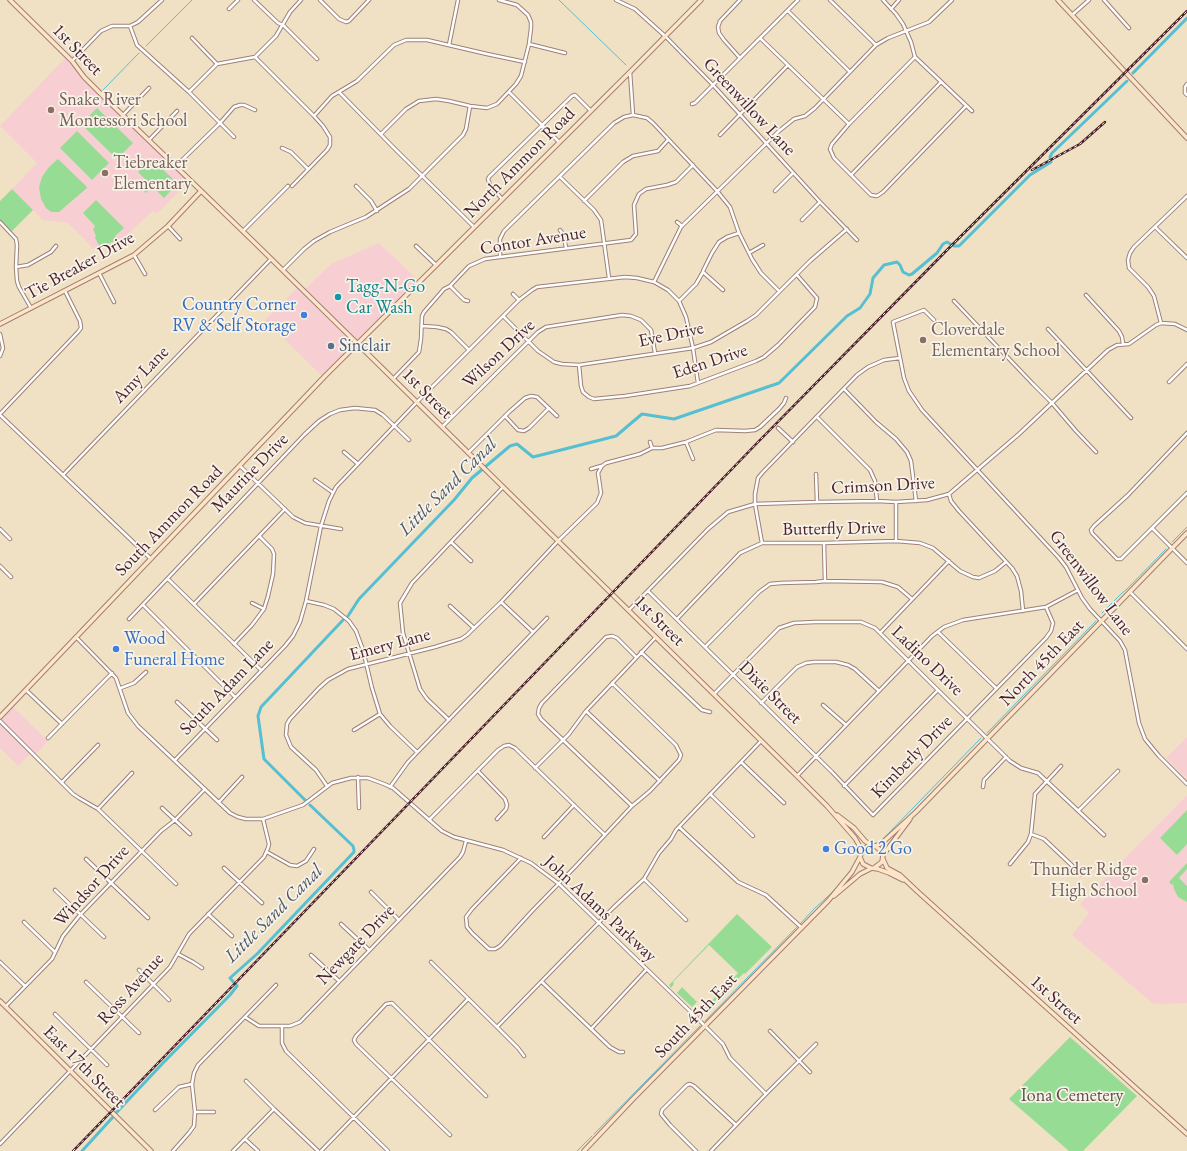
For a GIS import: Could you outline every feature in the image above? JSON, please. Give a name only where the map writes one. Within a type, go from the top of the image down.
[{"type":"main road","name":"1st Street","points":[[10,0],[72,61],[84,77],[283,270],[827,806]]},
{"type":"main road","name":"North Ammon Road","points":[[357,343],[701,0]]},
{"type":"main road","points":[[1058,0],[1187,138]]},
{"type":"main road","name":"Tie Breaker Drive","points":[[0,324],[134,255],[168,226],[201,191]]},
{"type":"main road","name":"South Ammon Road","points":[[0,717],[357,343]]},
{"type":"main road","name":"North 45th East","points":[[873,846],[882,843],[916,812],[1187,533]]},
{"type":"main road","points":[[827,806],[854,828],[865,842],[879,848],[883,857],[880,865],[872,868],[863,864],[858,842],[827,806]]},
{"type":"main road","name":"North 45th East","points":[[883,857],[916,812]]},
{"type":"main road","points":[[861,856],[865,848],[873,846]]},
{"type":"main road","name":"South 45th East","points":[[584,1151],[632,1100],[828,901],[852,872],[861,856]]},
{"type":"main road","name":"1st Street","points":[[883,857],[888,868],[900,875],[1187,1134]]},
{"type":"main road","name":"1st Street","points":[[872,868],[889,873],[909,884]]},
{"type":"main road","name":"South 45th East","points":[[828,901],[860,874],[872,868]]},
{"type":"main road","name":"East 17th Street","points":[[0,1001],[151,1151]]},
{"type":"street","points":[[72,61],[106,27],[130,26],[138,22],[162,0]]},
{"type":"street","points":[[229,9],[238,0]]},
{"type":"street","points":[[254,0],[283,25],[317,59]]},
{"type":"street","points":[[189,92],[217,64],[255,58],[276,36],[290,12],[300,0]]},
{"type":"street","points":[[320,0],[339,19],[346,22],[369,0]]},
{"type":"street","points":[[449,45],[458,0]]},
{"type":"street","points":[[381,134],[406,109],[419,101],[436,99],[487,108],[497,104],[509,92],[522,76],[532,28],[528,15],[521,8],[514,3],[499,0]]},
{"type":"street","name":"Greenwillow Lane","points":[[616,0],[635,8],[665,36],[713,85],[820,202],[857,240]]},
{"type":"street","points":[[740,0],[720,21],[718,27],[719,33],[740,58]]},
{"type":"street","points":[[692,104],[798,0]]},
{"type":"street","points":[[830,0],[876,44]]},
{"type":"street","points":[[883,0],[896,14],[907,32],[915,57],[972,111]]},
{"type":"street","points":[[891,8],[899,0]]},
{"type":"street","points":[[698,383],[693,348],[686,316],[679,301],[668,290],[654,282],[682,226],[779,131],[794,119],[805,116],[815,108],[876,44],[929,22],[952,0]]},
{"type":"street","points":[[1072,15],[1089,0]]},
{"type":"street","points":[[1104,0],[1129,28]]},
{"type":"street","points":[[788,10],[850,72]]},
{"type":"street","points":[[130,26],[132,36],[137,45],[189,92],[234,137]]},
{"type":"street","points":[[192,38],[217,64]]},
{"type":"street","points":[[760,38],[849,124]]},
{"type":"street","points":[[314,116],[332,96],[357,81],[394,45],[399,42],[427,40],[525,62]]},
{"type":"street","points":[[529,44],[565,53]]},
{"type":"street","points":[[915,57],[836,138],[830,149],[834,158],[871,195],[876,196],[883,192],[966,106]]},
{"type":"street","points":[[243,231],[329,148],[331,142],[330,137],[323,126],[314,116],[255,58]]},
{"type":"street","points":[[720,136],[788,65]]},
{"type":"street","points":[[630,72],[633,115]]},
{"type":"street","points":[[851,174],[941,82]]},
{"type":"street","points":[[1187,84],[1185,87],[1185,93],[1187,95]]},
{"type":"street","points":[[123,115],[149,88]]},
{"type":"street","points":[[339,92],[474,227]]},
{"type":"street","points":[[509,92],[559,142]]},
{"type":"street","points":[[502,200],[490,184],[488,179],[489,177],[572,96],[575,95],[591,111]]},
{"type":"street","points":[[176,166],[236,106],[244,105],[255,110]]},
{"type":"street","points":[[283,270],[304,248],[314,241],[330,232],[378,211],[409,189],[463,135],[466,129],[470,106]]},
{"type":"street","points":[[150,140],[178,111]]},
{"type":"street","points":[[500,257],[499,243],[501,235],[504,231],[614,123],[624,117],[633,115],[647,118],[653,123],[717,191],[730,207],[739,234],[761,273],[779,291]]},
{"type":"street","points":[[584,200],[623,162],[633,156],[658,151],[668,140]]},
{"type":"street","points":[[282,148],[291,152],[308,169]]},
{"type":"street","name":"Contor Avenue","points":[[393,379],[419,352],[422,316],[424,312],[469,266],[485,259],[633,239],[636,234],[634,205],[639,194],[646,189],[676,182],[693,165]]},
{"type":"street","points":[[775,191],[793,172]]},
{"type":"street","points":[[560,177],[594,210],[601,220],[609,278]]},
{"type":"street","points":[[356,186],[371,200],[378,211]]},
{"type":"street","points":[[1187,196],[1134,247],[1128,260],[1129,268],[1154,296],[1160,324],[1175,324],[1187,330]]},
{"type":"street","points":[[802,220],[820,202]]},
{"type":"street","points":[[0,222],[16,238],[16,267],[19,287],[30,308]]},
{"type":"street","points":[[677,222],[682,226]]},
{"type":"street","points":[[168,226],[180,239]]},
{"type":"street","points":[[1155,227],[1187,258]]},
{"type":"street","points":[[560,230],[564,236],[566,248]]},
{"type":"street","name":"Eve Drive","points":[[503,316],[528,342],[554,362],[562,364],[579,365],[705,345],[756,315],[820,252],[847,230]]},
{"type":"street","points":[[679,301],[696,284],[719,242],[727,237],[739,234]]},
{"type":"street","points":[[749,253],[763,245]]},
{"type":"street","points":[[16,267],[28,265],[51,252],[56,246]]},
{"type":"street","points":[[416,246],[436,265]]},
{"type":"street","points":[[134,255],[144,274]]},
{"type":"street","name":"Amy Lane","points":[[63,475],[271,259]]},
{"type":"street","points":[[703,272],[723,290]]},
{"type":"street","points":[[99,273],[114,302]]},
{"type":"street","name":"Eden Drive","points":[[579,365],[582,392],[594,399],[625,396],[698,383],[732,371],[764,357],[812,312],[817,298],[797,275]]},
{"type":"street","name":"South Adam Lane","points":[[175,760],[292,636],[300,622],[306,601],[322,526],[332,492],[394,425],[519,300],[537,287],[625,277],[654,282]]},
{"type":"street","points":[[450,286],[468,302]]},
{"type":"street","points":[[64,291],[80,321],[81,328],[0,414],[151,559]]},
{"type":"street","points":[[513,294],[519,300]]},
{"type":"street","points":[[1086,296],[1119,332],[1122,337],[1123,344]]},
{"type":"street","points":[[954,301],[1052,403],[1096,452]]},
{"type":"street","name":"Greenwillow Lane","points":[[934,320],[924,310],[894,320],[892,324],[906,384],[914,399],[922,410],[1059,558],[1066,567],[1090,609],[1120,641],[1124,650],[1139,723],[1145,739],[1159,756],[1187,784]]},
{"type":"street","name":"Wilson Drive","points":[[442,427],[538,332],[546,326],[627,315],[637,318],[646,324],[651,330],[656,353]]},
{"type":"street","name":"Crimson Drive","points":[[629,610],[716,521],[728,512],[755,504],[916,501],[949,494],[978,470],[1052,403],[1108,350],[1117,345],[1129,344],[1156,325],[1160,324]]},
{"type":"street","points":[[422,326],[446,329],[469,350]]},
{"type":"street","points":[[1048,329],[1131,418]]},
{"type":"street","points":[[0,334],[3,348],[0,356]]},
{"type":"street","points":[[762,543],[755,504],[758,478],[857,375],[868,367],[884,360],[900,358]]},
{"type":"street","points":[[1169,382],[1187,364]]},
{"type":"street","points":[[844,389],[876,422],[896,439],[907,452],[912,461],[916,501]]},
{"type":"street","points":[[468,453],[521,401],[531,396],[537,397],[558,416]]},
{"type":"street","points":[[590,469],[640,454],[652,448],[662,448],[686,442],[716,430],[755,430],[779,409],[786,398]]},
{"type":"street","name":"Maurine Drive","points":[[129,619],[319,421],[340,410],[355,408],[375,410],[383,415],[409,440]]},
{"type":"street","points":[[505,416],[518,430],[524,431],[549,408]]},
{"type":"street","points":[[817,417],[870,470],[874,481],[877,501]]},
{"type":"street","points":[[778,428],[793,442]]},
{"type":"street","points":[[1187,433],[1128,495],[1091,530],[1094,536],[1117,559],[1121,559],[1187,493]]},
{"type":"street","points":[[650,442],[652,448]]},
{"type":"street","points":[[686,442],[693,459]]},
{"type":"street","points":[[344,452],[358,464]]},
{"type":"street","points":[[240,466],[293,517],[305,523],[341,529]]},
{"type":"street","name":"Emery Lane","points":[[327,786],[316,770],[291,747],[286,735],[287,724],[296,712],[328,680],[348,669],[410,654],[461,639],[501,602],[558,541],[597,503],[601,493],[598,473],[602,466]]},
{"type":"street","points":[[816,474],[817,502]]},
{"type":"street","points":[[315,480],[332,492]]},
{"type":"street","points":[[449,720],[427,699],[420,689],[403,633],[400,603],[412,583],[503,487]]},
{"type":"street","points":[[949,494],[959,511],[1012,568],[1019,580],[1022,591],[1023,611]]},
{"type":"street","points":[[896,502],[896,540]]},
{"type":"street","points":[[194,604],[285,509]]},
{"type":"street","points":[[1152,528],[1187,563]]},
{"type":"street","points":[[0,529],[10,539]]},
{"type":"street","points":[[234,644],[252,625],[264,609],[274,574],[275,559],[272,549],[259,536]]},
{"type":"street","name":"Butterfly Drive","points":[[677,619],[740,553],[762,543],[824,543],[896,540],[925,544],[933,548],[960,571],[979,578],[995,571],[1006,562]]},
{"type":"street","points":[[451,542],[471,561]]},
{"type":"street","points":[[824,543],[824,581]]},
{"type":"street","points":[[880,633],[949,561]]},
{"type":"street","points":[[0,566],[11,577]]},
{"type":"street","points":[[168,579],[261,670]]},
{"type":"street","points":[[705,647],[759,592],[770,584],[824,581],[882,582],[898,587],[912,599]]},
{"type":"street","points":[[797,776],[938,632],[954,622],[1046,607],[1078,590]]},
{"type":"street","name":"Dixie Street","points":[[648,591],[873,815]]},
{"type":"street","points":[[1130,592],[1187,649]]},
{"type":"street","points":[[306,601],[334,609],[349,621],[356,631],[363,650],[380,714],[390,726],[417,752]]},
{"type":"street","points":[[501,602],[533,632]]},
{"type":"street","points":[[252,603],[264,609]]},
{"type":"street","points":[[143,605],[235,696]]},
{"type":"street","points":[[450,606],[474,628]]},
{"type":"street","name":"Kimberly Drive","points":[[873,815],[1046,638],[1051,631],[1053,623],[1046,607]]},
{"type":"street","points":[[390,787],[405,765],[417,752],[547,618]]},
{"type":"street","name":"Ladino Drive","points":[[714,694],[779,628],[794,623],[861,622],[875,628],[1015,765],[1034,771],[1047,780],[1104,835]]},
{"type":"street","points":[[938,632],[996,688]]},
{"type":"street","points":[[632,806],[538,714],[542,703],[606,637],[612,636],[617,638],[636,657]]},
{"type":"street","points":[[535,768],[569,734],[586,710],[656,637]]},
{"type":"street","name":"John Adams Parkway","points":[[76,638],[112,673],[121,688],[128,712],[138,726],[230,813],[238,817],[246,819],[263,819],[303,805],[327,786],[342,779],[358,777],[374,780],[400,793],[442,831],[466,841],[503,850],[540,869],[558,884],[705,1026],[723,1044],[730,1058],[766,1094]]},
{"type":"street","points":[[641,652],[702,710],[710,712]]},
{"type":"street","points":[[761,703],[797,667],[806,663],[814,662],[836,662],[848,665],[855,669],[879,691]]},
{"type":"street","points":[[121,688],[134,683],[146,672]]},
{"type":"street","points":[[48,738],[112,673]]},
{"type":"street","points":[[521,858],[466,917],[467,927],[489,949],[495,949],[500,946],[632,806],[660,781],[679,760],[681,755],[676,746],[612,683]]},
{"type":"street","points":[[26,690],[62,724]]},
{"type":"street","points":[[844,786],[938,690]]},
{"type":"street","points":[[178,702],[217,740]]},
{"type":"street","points":[[823,705],[846,725]]},
{"type":"street","points":[[586,710],[660,781]]},
{"type":"street","points":[[354,730],[380,714]]},
{"type":"street","points":[[0,721],[78,798],[98,809],[176,884]]},
{"type":"street","points":[[497,1027],[598,923],[644,879],[659,853],[671,839],[679,826],[761,740]]},
{"type":"street","points":[[62,782],[98,745]]},
{"type":"street","points":[[429,820],[498,750],[509,745],[515,748],[605,835]]},
{"type":"street","points":[[983,787],[984,780],[1006,757]]},
{"type":"street","points":[[741,762],[784,803]]},
{"type":"street","points":[[1010,864],[1025,847],[1031,834],[1035,794],[1061,766]]},
{"type":"street","points":[[478,771],[505,799],[507,804],[506,809],[497,819]]},
{"type":"street","points":[[1079,810],[1118,771]]},
{"type":"street","points":[[98,809],[132,773]]},
{"type":"street","points":[[358,777],[359,808]]},
{"type":"street","points":[[219,802],[242,778]]},
{"type":"street","name":"Windsor Drive","points":[[6,1006],[52,959],[63,936],[80,914],[161,831],[175,820],[205,789]]},
{"type":"street","points":[[710,794],[753,836]]},
{"type":"street","points":[[544,837],[574,805]]},
{"type":"street","points":[[162,808],[190,834]]},
{"type":"street","points":[[263,819],[269,844],[267,852],[290,865],[297,866],[306,862],[314,849]]},
{"type":"street","points":[[679,826],[738,882],[766,895],[802,928]]},
{"type":"street","points":[[1031,834],[1044,839],[1081,874]]},
{"type":"street","name":"Newgate Drive","points":[[245,1017],[259,1026],[290,1026],[300,1022],[368,950],[460,857],[466,841]]},
{"type":"street","name":"Ross Avenue","points":[[0,1144],[170,968],[185,939],[267,852]]},
{"type":"street","points":[[86,859],[148,918]]},
{"type":"street","points":[[224,868],[262,904]]},
{"type":"street","points":[[644,879],[686,920]]},
{"type":"street","points":[[55,890],[104,937]]},
{"type":"street","points":[[371,892],[399,920]]},
{"type":"street","points":[[208,914],[232,936]]},
{"type":"street","points":[[24,922],[55,952]]},
{"type":"street","points":[[341,924],[368,950]]},
{"type":"street","points":[[178,954],[202,968]]},
{"type":"street","points":[[311,955],[339,981]]},
{"type":"street","points":[[0,962],[25,986]]},
{"type":"street","points":[[431,962],[518,1048],[524,1056]]},
{"type":"street","points":[[138,970],[169,1000]]},
{"type":"street","points":[[591,1029],[646,970]]},
{"type":"street","points":[[86,982],[139,1033]]},
{"type":"street","points":[[542,982],[610,1047],[619,1052],[623,1052]]},
{"type":"street","points":[[173,1151],[192,1129],[195,1121],[192,1084],[194,1072],[198,1065],[276,985]]},
{"type":"street","points":[[321,1151],[468,999]]},
{"type":"street","points":[[450,1135],[356,1044],[354,1038],[388,1002],[392,1003],[486,1096]]},
{"type":"street","points":[[55,1014],[108,1065]]},
{"type":"street","points":[[282,1026],[282,1043],[286,1051],[388,1151]]},
{"type":"street","points":[[770,1031],[810,1072]]},
{"type":"street","points":[[711,1151],[816,1044]]},
{"type":"street","points":[[246,1081],[318,1151]]},
{"type":"street","points":[[155,1110],[179,1087],[192,1084]]},
{"type":"street","points":[[696,1151],[661,1114],[662,1110],[687,1085],[690,1084],[694,1086],[736,1125]]},
{"type":"street","points":[[233,1151],[274,1109]]},
{"type":"street","points":[[195,1112],[214,1112]]},
{"type":"street","points":[[245,1139],[258,1151]]},
{"type":"shaded area","name":"Tiebreaker Elementary","points":[[65,58],[190,180],[157,214],[153,211],[123,238],[97,252],[68,223],[43,220],[12,189],[37,163],[0,126]]},
{"type":"shaded area","points":[[379,243],[419,281],[323,377],[265,320],[299,286],[304,290],[331,264]]},
{"type":"shaded area","points":[[11,705],[48,741],[35,755],[32,752],[18,766],[0,748],[0,717]]},
{"type":"shaded area","points":[[1187,737],[1187,779],[1166,758]]},
{"type":"shaded area","name":"Thunder Ridge High School","points":[[1187,795],[1187,1003],[1156,1004],[1152,1003],[1072,935],[1089,913],[1080,904]]},
{"type":"green space","points":[[97,108],[133,143],[117,159],[81,124]]},
{"type":"green space","points":[[77,131],[109,163],[92,180],[60,148]]},
{"type":"green space","points":[[58,159],[87,188],[59,212],[51,212],[46,208],[41,199],[39,187],[42,177],[49,167]]},
{"type":"green space","points":[[149,160],[151,162],[153,160],[176,182],[174,185],[175,186],[164,198],[138,172]]},
{"type":"green space","points":[[139,179],[143,182],[147,182],[150,186],[150,189],[146,193],[135,183]]},
{"type":"green space","points":[[12,189],[33,210],[11,232],[0,222],[0,201]]},
{"type":"green space","points":[[96,200],[124,228],[115,236],[117,240],[100,247],[95,238],[96,236],[93,229],[95,226],[83,213]]},
{"type":"green space","points":[[1187,810],[1187,844],[1177,855],[1160,838]]},
{"type":"green space","points":[[1187,863],[1187,869],[1179,878],[1187,886],[1187,902],[1178,897],[1173,884],[1172,885],[1169,882]]},
{"type":"green space","points":[[737,914],[772,947],[700,1016],[697,1013],[701,1009],[702,1011],[738,973],[709,945],[673,982],[674,984],[671,988],[669,985]]},
{"type":"green space","points":[[682,987],[697,1002],[692,1007],[677,993]]},
{"type":"green space","name":"Iona Cemetery","points":[[1070,1037],[1137,1096],[1083,1151],[1069,1151],[1009,1099]]},
{"type":"waterway","points":[[146,46],[192,0]]},
{"type":"waterway","points":[[559,0],[626,65]]},
{"type":"waterway","name":"Little Sand Canal","points":[[1133,73],[1187,18]]},
{"type":"waterway","points":[[103,90],[139,53]]},
{"type":"waterway","name":"Little Sand Canal","points":[[348,616],[359,599],[454,500],[472,478],[510,446],[517,444],[533,457],[616,436],[642,414],[674,419],[779,383],[847,316],[860,308],[870,294],[873,278],[884,265],[897,262],[903,272],[909,275],[937,253],[943,244],[947,242],[954,246],[959,246],[1030,175],[1051,162],[1050,157],[1052,153],[1127,81]]},
{"type":"waterway","points":[[1172,542],[1187,527]]},
{"type":"waterway","points":[[1102,613],[1166,549]]},
{"type":"waterway","name":"Little Sand Canal","points":[[306,801],[264,759],[258,716],[261,707],[343,620]]},
{"type":"waterway","points":[[987,733],[1096,621]]},
{"type":"waterway","points":[[883,839],[981,738]]},
{"type":"waterway","name":"Little Sand Canal","points":[[116,1113],[230,995],[237,986],[230,978],[257,954],[354,852],[353,846],[310,805]]},
{"type":"waterway","points":[[800,924],[837,888]]},
{"type":"waterway","points":[[705,1021],[797,927]]},
{"type":"waterway","points":[[594,1134],[700,1026]]},
{"type":"waterway","name":"Little Sand Canal","points":[[82,1151],[113,1117]]},
{"type":"waterway","points":[[577,1151],[592,1136]]},
{"type":"railway","points":[[73,1151],[759,441],[950,247],[1187,11]]},
{"type":"railway","points":[[1032,170],[1080,144],[1105,122]]},
{"type":"place","name":"Snake River Montessori School","points":[[51,110]]},
{"type":"place","name":"Tiebreaker Elementary","points":[[105,173]]},
{"type":"place","name":"Tagg-N-Go Car Wash","points":[[338,297]]},
{"type":"place","name":"Country Corner RV & Self Storage","points":[[304,315]]},
{"type":"place","name":"Cloverdale Elementary School","points":[[923,340]]},
{"type":"place","name":"Sinclair","points":[[331,346]]},
{"type":"place","name":"Wood Funeral Home","points":[[116,649]]},
{"type":"place","name":"Good 2 Go","points":[[826,849]]},
{"type":"place","name":"Thunder Ridge High School","points":[[1145,880]]}]
